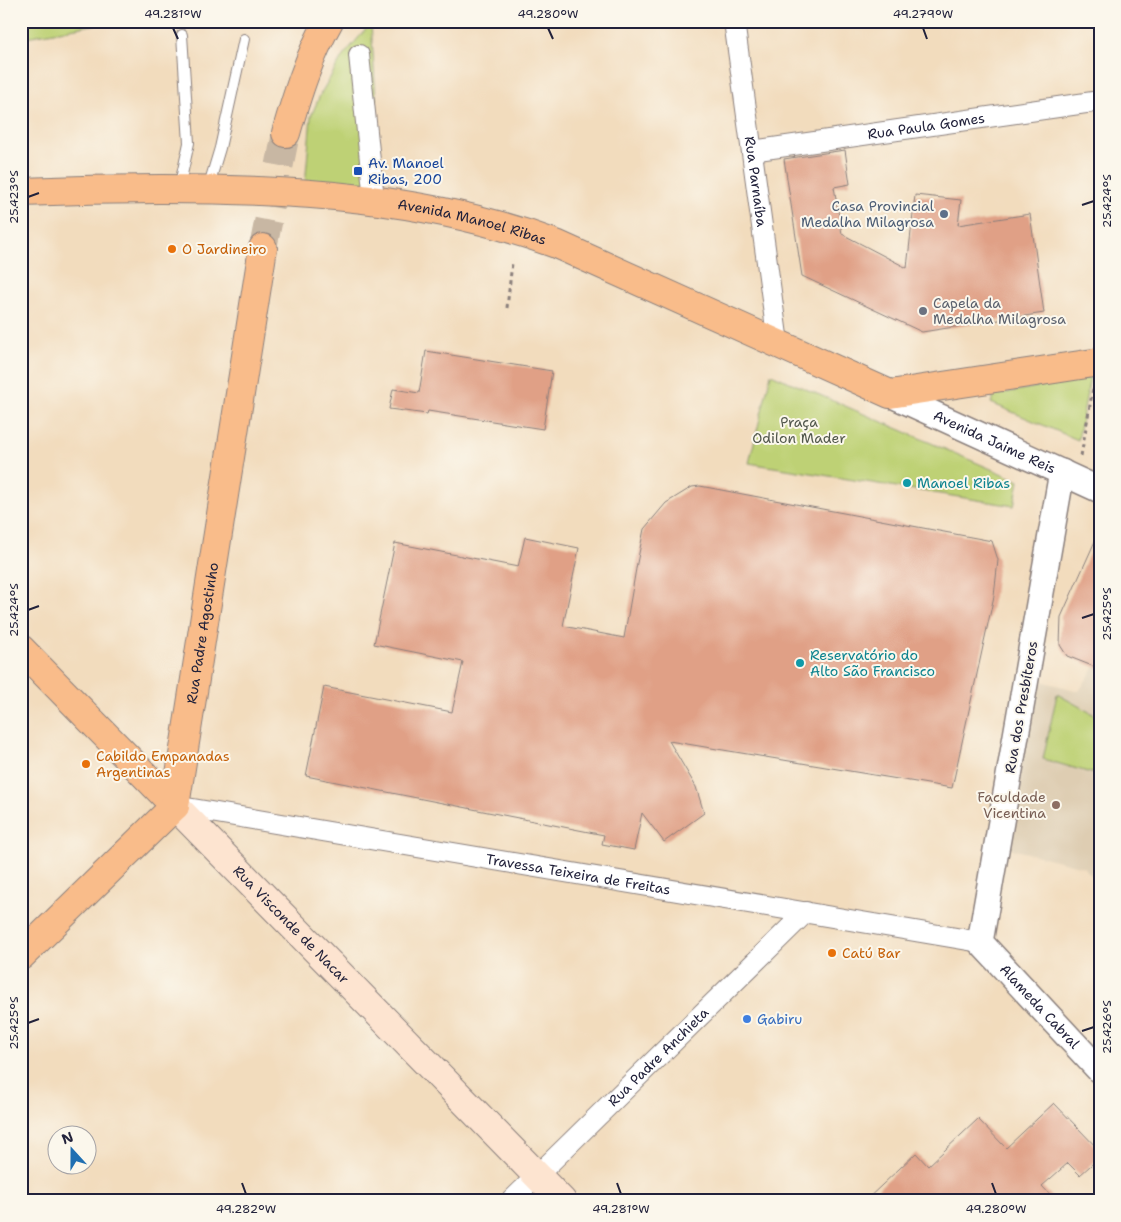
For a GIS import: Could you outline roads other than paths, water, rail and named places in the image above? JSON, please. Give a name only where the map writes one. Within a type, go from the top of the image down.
[{"type":"main road","points":[[286,133],[297,96],[329,21]]},
{"type":"main road","name":"Avenida Manoel Ribas","points":[[21,192],[208,189],[302,193],[374,199],[437,210],[522,231],[599,262],[890,394]]},
{"type":"main road","name":"Rua Padre Agostinho","points":[[175,806],[262,248]]},
{"type":"main road","points":[[890,394],[1098,362]]},
{"type":"main road","name":"Rua Visconde de Nacar","points":[[21,649],[562,1201]]},
{"type":"main road","points":[[21,956],[175,806]]},
{"type":"street","name":"Rua Parnaíba","points":[[734,21],[778,343]]},
{"type":"street","points":[[360,55],[374,199]]},
{"type":"street","name":"Rua Paula Gomes","points":[[752,151],[1100,101]]},
{"type":"street","name":"Avenida Jaime Reis","points":[[890,394],[1100,490]]},
{"type":"street","name":"Rua dos Presbíteros","points":[[980,942],[1069,476]]},
{"type":"street","name":"Travessa Teixeira de Freitas","points":[[175,806],[980,942]]},
{"type":"street","name":"Rua Padre Anchieta","points":[[511,1201],[806,912]]},
{"type":"street","name":"Alameda Cabral","points":[[980,942],[1100,1071]]},
{"type":"lane","points":[[178,189],[189,143],[182,35]]},
{"type":"lane","points":[[208,189],[220,148],[244,39]]},
{"type":"tunnel","points":[[263,248],[286,133]]},
{"type":"place","name":"Av. Manoel Ribas, 200","points":[[358,171]]},
{"type":"place","name":"Casa Provincial Medalha Milagrosa","points":[[944,214]]},
{"type":"place","name":"O Jardineiro","points":[[172,249]]},
{"type":"place","name":"Capela da Medalha Milagrosa","points":[[923,311]]},
{"type":"place","name":"Manoel Ribas","points":[[907,483]]},
{"type":"place","name":"Reservatório do Alto São Francisco","points":[[800,663]]},
{"type":"place","name":"Cabildo Empanadas Argentinas","points":[[86,764]]},
{"type":"place","name":"Faculdade Vicentina","points":[[1056,805]]},
{"type":"place","name":"Catú Bar","points":[[832,953]]},
{"type":"place","name":"Gabiru","points":[[747,1019]]},
{"type":"park label","name":"Praça Odilon Mader","points":[[799,430]]}]
